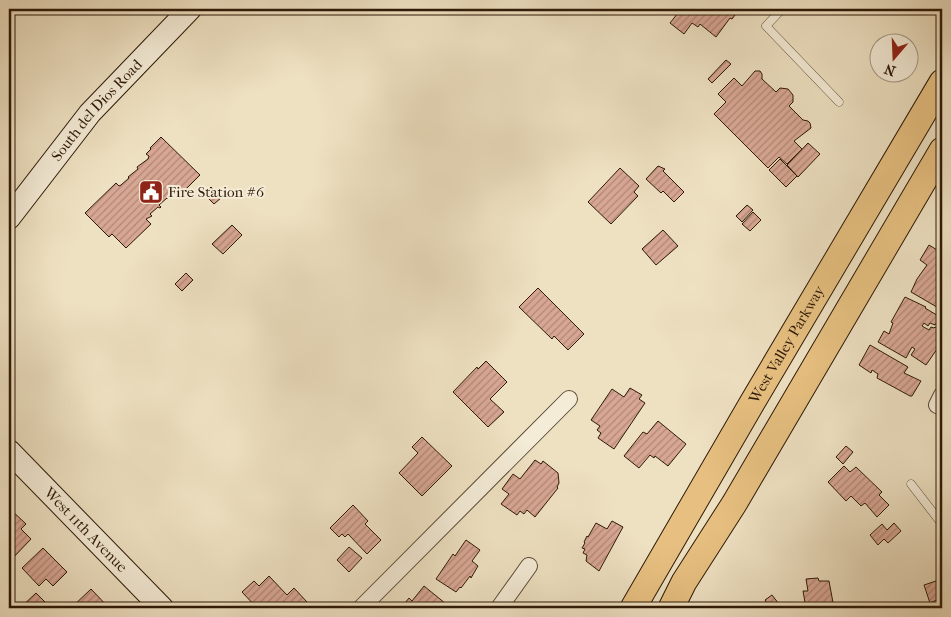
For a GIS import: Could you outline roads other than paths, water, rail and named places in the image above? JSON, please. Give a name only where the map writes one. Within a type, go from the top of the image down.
[{"type":"main road","name":"West Valley Parkway","points":[[633,608],[942,82]]},
{"type":"main road","points":[[671,608],[684,582],[734,504],[942,150]]},
{"type":"street","name":"South del Dios Road","points":[[9,218],[90,113],[190,9]]},
{"type":"street","points":[[361,608],[569,399]]},
{"type":"street","name":"West 11th Avenue","points":[[9,451],[162,608]]},
{"type":"street","points":[[499,608],[529,566]]},
{"type":"lane","points":[[782,9],[766,26],[839,102]]},
{"type":"lane","points":[[910,484],[942,524]]},
{"type":"place","name":"Fire Station #6","points":[[151,192]]}]
